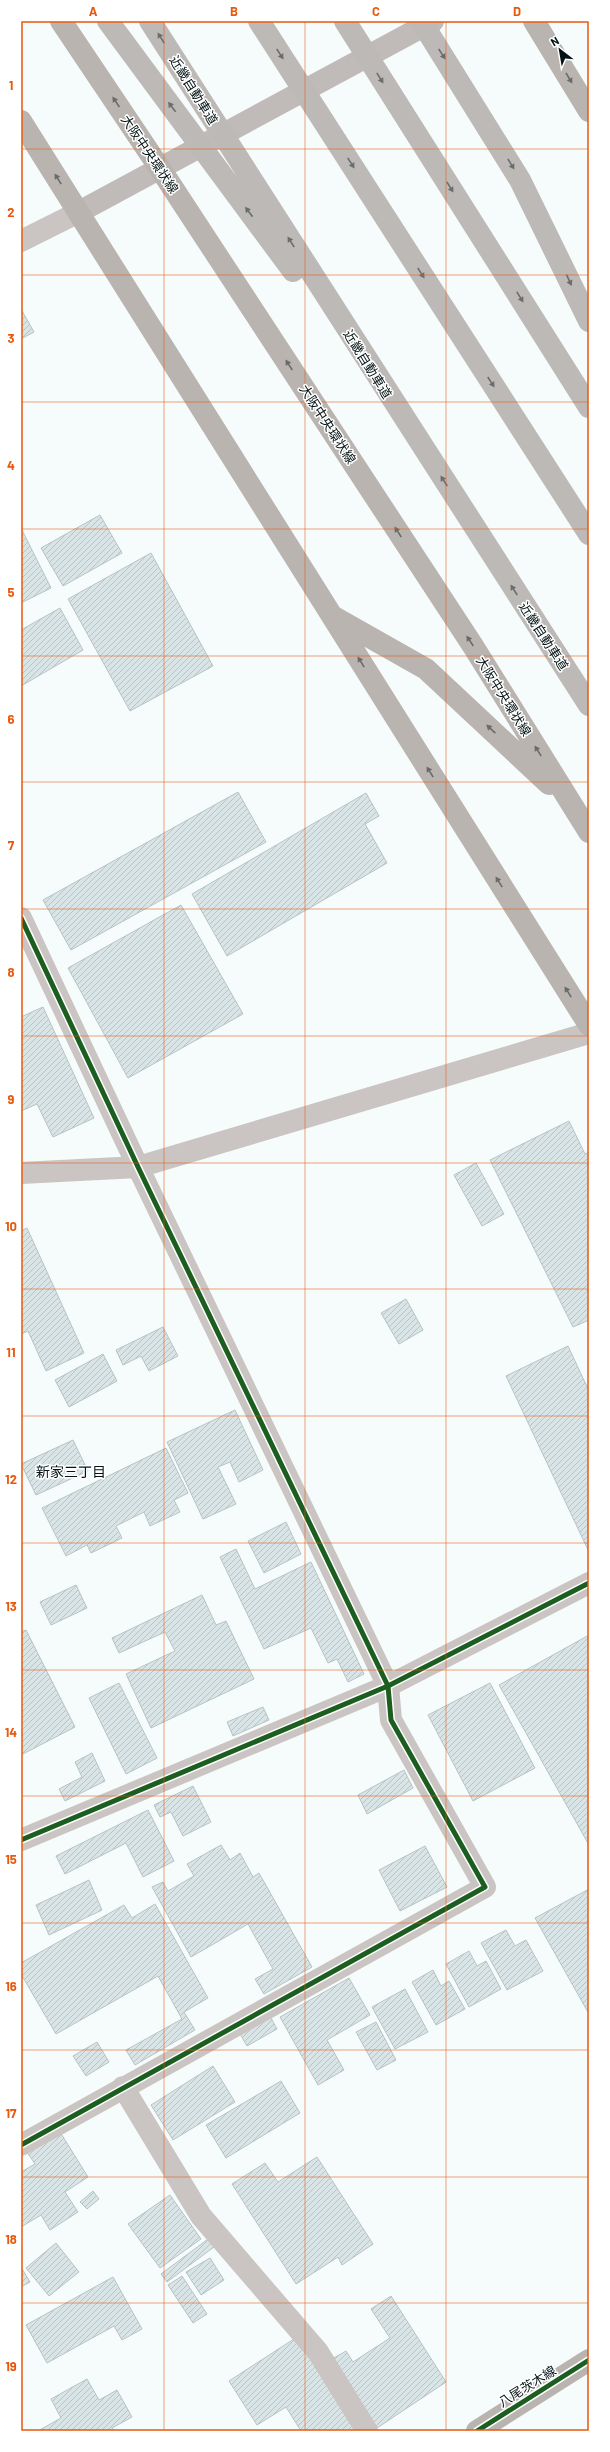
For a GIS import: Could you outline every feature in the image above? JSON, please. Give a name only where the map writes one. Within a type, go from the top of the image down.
[{"type":"highway","points":[[108,21],[406,423]]},
{"type":"highway","name":"近畿自動車道","points":[[150,21],[406,423],[589,705]]},
{"type":"highway","points":[[259,21],[589,534]]},
{"type":"highway","points":[[344,21],[589,407]]},
{"type":"highway","points":[[421,21],[520,180],[589,321]]},
{"type":"main road","name":"大阪中央環状線","points":[[61,21],[161,170],[473,646],[589,832]]},
{"type":"main road","points":[[534,21],[589,111]]},
{"type":"main road","points":[[21,121],[589,1025]]},
{"type":"main road","points":[[331,615],[426,669],[571,803]]},
{"type":"main road","name":"八尾茨木線","points":[[477,2431],[589,2360]]},
{"type":"street","points":[[21,241],[161,170],[433,21]]},
{"type":"street","points":[[21,918],[138,1167],[388,1686],[390,1720],[485,1887],[21,2145]]},
{"type":"street","points":[[21,1173],[138,1167],[589,1033]]},
{"type":"street","points":[[21,1840],[388,1686],[589,1583]]},
{"type":"street","points":[[123,2088],[201,2216],[318,2352],[368,2431]]},
{"type":"building","points":[[21,309],[34,332],[21,339]]},
{"type":"building","points":[[100,515],[122,553],[63,586],[41,548]]},
{"type":"building","points":[[21,528],[51,588],[21,603]]},
{"type":"building","points":[[151,553],[213,666],[130,711],[68,599]]},
{"type":"building","points":[[60,608],[83,650],[21,686],[21,630]]},
{"type":"building","points":[[238,792],[266,842],[71,950],[43,900]]},
{"type":"building","points":[[366,793],[379,816],[365,824],[387,863],[227,956],[192,894]]},
{"type":"building","points":[[181,905],[243,1014],[128,1078],[68,968]]},
{"type":"building","points":[[43,1007],[94,1118],[53,1137],[37,1104],[21,1111],[21,1017]]},
{"type":"building","points":[[569,1121],[585,1154],[589,1152],[589,1320],[573,1327],[490,1160]]},
{"type":"building","points":[[476,1163],[504,1214],[482,1226],[454,1175]]},
{"type":"building","points":[[27,1228],[84,1353],[46,1371],[28,1331],[21,1334],[21,1231]]},
{"type":"building","points":[[406,1299],[423,1330],[399,1344],[381,1313]]},
{"type":"building","points":[[163,1327],[178,1356],[149,1371],[141,1356],[123,1365],[116,1350]]},
{"type":"building","points":[[568,1346],[589,1391],[589,1552],[506,1376]]},
{"type":"building","points":[[103,1354],[117,1381],[69,1407],[55,1380]]},
{"type":"building","points":[[235,1410],[263,1470],[239,1482],[230,1462],[218,1467],[236,1504],[203,1519],[167,1442]]},
{"type":"building","points":[[73,1440],[88,1471],[36,1495],[21,1464]]},
{"type":"building","points":[[166,1448],[188,1493],[174,1500],[180,1512],[150,1526],[144,1512],[116,1526],[122,1538],[91,1553],[87,1545],[66,1556],[42,1508]]},
{"type":"building","points":[[286,1522],[301,1554],[264,1573],[248,1541]]},
{"type":"building","points":[[236,1549],[255,1589],[311,1562],[364,1674],[348,1682],[337,1659],[328,1663],[311,1628],[264,1649],[220,1557]]},
{"type":"building","points":[[76,1585],[87,1608],[51,1625],[40,1602]]},
{"type":"building","points":[[202,1595],[216,1625],[226,1621],[254,1679],[151,1728],[126,1674],[175,1651],[165,1632],[119,1653],[112,1638]]},
{"type":"building","points":[[26,1630],[75,1727],[21,1755],[21,1632]]},
{"type":"building","points":[[589,1635],[589,1845],[499,1685]]},
{"type":"building","points":[[119,1683],[157,1758],[126,1774],[89,1698]]},
{"type":"building","points":[[490,1683],[535,1768],[473,1801],[428,1715]]},
{"type":"building","points":[[263,1707],[269,1720],[233,1736],[227,1722]]},
{"type":"building","points":[[92,1753],[105,1781],[65,1801],[59,1789],[82,1777],[75,1762]]},
{"type":"building","points":[[404,1770],[413,1788],[367,1814],[358,1795]]},
{"type":"building","points":[[193,1786],[211,1822],[183,1836],[171,1812],[160,1817],[154,1805]]},
{"type":"building","points":[[148,1810],[174,1861],[143,1877],[126,1843],[65,1874],[56,1856]]},
{"type":"building","points":[[221,1845],[230,1860],[240,1853],[253,1877],[259,1873],[312,1967],[264,1994],[255,1979],[273,1969],[248,1924],[191,1957],[152,1887],[163,1882],[168,1891],[194,1876],[187,1864]]},
{"type":"building","points":[[425,1846],[447,1887],[400,1911],[379,1870]]},
{"type":"building","points":[[89,1880],[102,1910],[49,1935],[36,1905]]},
{"type":"building","points":[[589,1889],[589,2014],[535,1918]]},
{"type":"building","points":[[155,1904],[208,1998],[184,2012],[195,2030],[135,2065],[126,2050],[182,2019],[158,1976],[56,2034],[21,1974],[21,1963],[124,1905],[132,1918]]},
{"type":"building","points":[[506,1930],[515,1946],[526,1940],[543,1971],[507,1990],[481,1943]]},
{"type":"building","points":[[469,1951],[477,1966],[486,1961],[501,1989],[469,2007],[446,1964]]},
{"type":"building","points":[[433,1970],[441,1986],[449,1981],[465,2009],[436,2025],[412,1982]]},
{"type":"building","points":[[349,1978],[370,2015],[327,2040],[344,2070],[318,2085],[280,2017]]},
{"type":"building","points":[[405,1989],[428,2032],[395,2049],[372,2007]]},
{"type":"building","points":[[270,2016],[277,2029],[247,2046],[240,2034]]},
{"type":"building","points":[[376,2022],[396,2060],[377,2070],[356,2032]]},
{"type":"building","points":[[97,2042],[109,2062],[86,2076],[73,2056]]},
{"type":"building","points":[[213,2066],[235,2102],[173,2140],[151,2105]]},
{"type":"building","points":[[281,2081],[300,2113],[226,2158],[206,2125]]},
{"type":"building","points":[[60,2132],[88,2177],[65,2192],[78,2212],[50,2230],[41,2215],[21,2227],[21,2172],[35,2164],[27,2152]]},
{"type":"building","points":[[317,2157],[373,2244],[342,2265],[338,2257],[296,2284],[232,2184],[265,2163],[278,2182]]},
{"type":"building","points":[[93,2191],[99,2199],[87,2209],[80,2202]]},
{"type":"building","points":[[170,2195],[201,2239],[160,2268],[128,2224]]},
{"type":"building","points":[[208,2239],[214,2247],[167,2282],[161,2274]]},
{"type":"building","points":[[56,2243],[79,2272],[49,2296],[26,2268]]},
{"type":"building","points":[[210,2258],[224,2280],[201,2295],[186,2272]]},
{"type":"building","points":[[21,2267],[30,2282],[21,2287]]},
{"type":"building","points":[[182,2276],[207,2314],[193,2323],[168,2285]]},
{"type":"building","points":[[113,2277],[142,2329],[122,2340],[114,2326],[47,2363],[26,2325]]},
{"type":"building","points":[[391,2296],[446,2382],[377,2428],[332,2359],[346,2351],[353,2362],[390,2338],[371,2309]]},
{"type":"building","points":[[297,2337],[357,2431],[301,2431],[286,2407],[257,2425],[229,2381]]},
{"type":"building","points":[[87,2379],[99,2400],[117,2390],[132,2417],[112,2428],[114,2431],[38,2431],[61,2418],[51,2399]]},
{"type":"cycle path","points":[[21,918],[138,1167],[388,1686],[391,1720],[485,1887],[21,2145]]},
{"type":"cycle path","points":[[21,1840],[388,1686],[589,1583]]},
{"type":"cycle path","points":[[477,2431],[589,2360]]},
{"type":"district","name":"新家三丁目","points":[[71,1472]]}]
